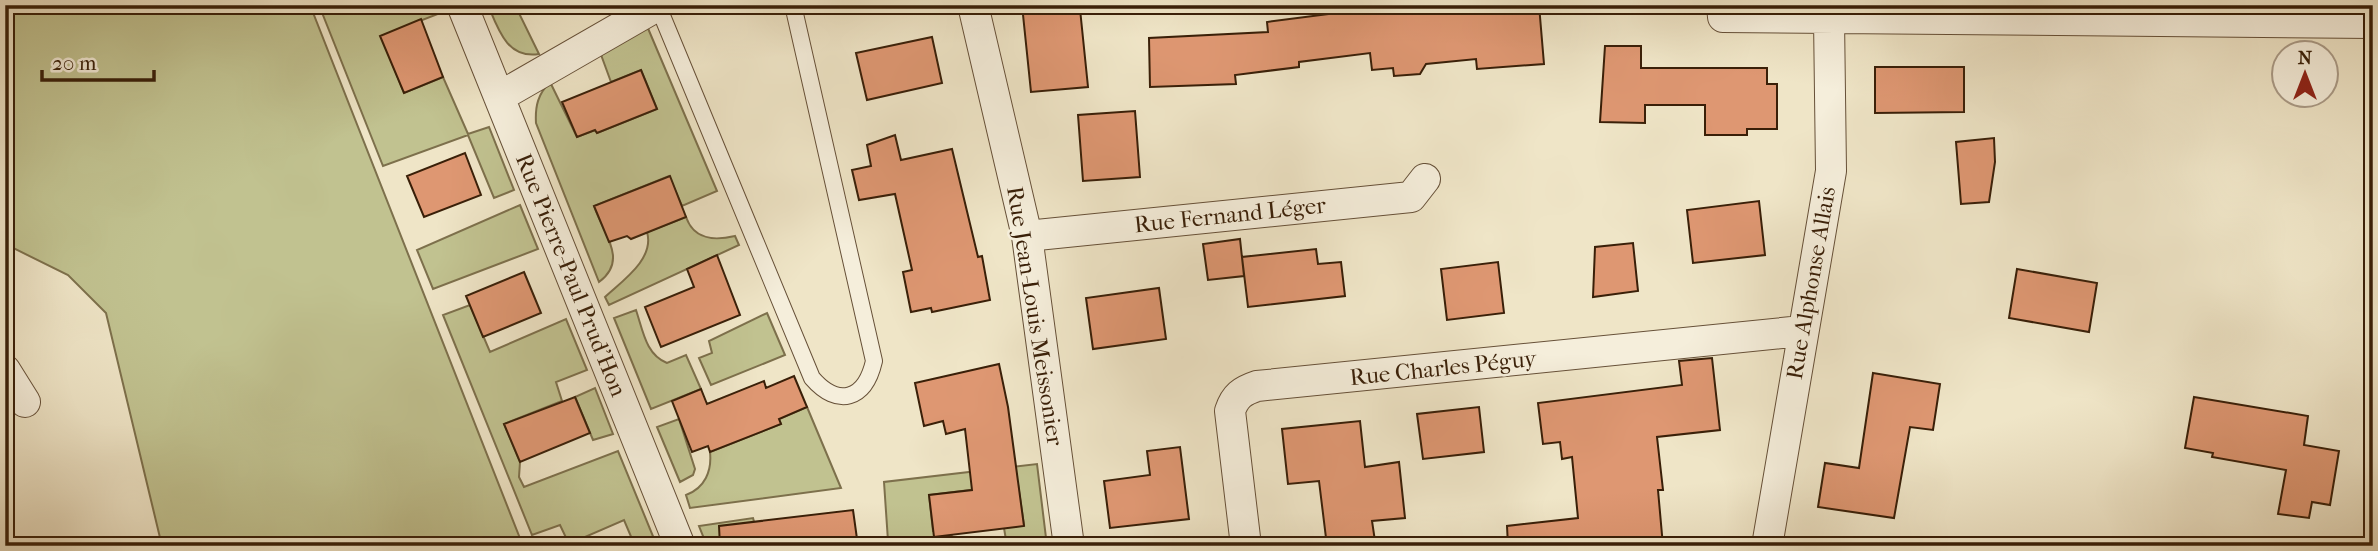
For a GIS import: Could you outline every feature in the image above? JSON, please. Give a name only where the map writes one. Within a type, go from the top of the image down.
[{"type":"street","name":"Rue Pierre-Paul Prud'Hon","points":[[461,5],[680,546]]},
{"type":"street","points":[[499,97],[658,5]]},
{"type":"street","name":"Rue Jean-Louis Meissonier","points":[[973,5],[1027,236],[1069,546]]},
{"type":"street","points":[[1722,5],[1723,17],[2373,23]]},
{"type":"street","name":"Rue Alphonse Allais","points":[[1767,546],[1830,171],[1829,18]]},
{"type":"street","name":"Rue Fernand Léger","points":[[1027,236],[1411,197],[1425,179]]},
{"type":"street","name":"Rue Charles Péguy","points":[[1246,546],[1230,411],[1234,399],[1244,391],[1257,386],[1802,331]]},
{"type":"street","points":[[5,370],[25,402]]},
{"type":"lane","points":[[658,5],[812,377],[823,391],[840,396],[853,395],[865,387],[874,361],[793,5]]},
{"type":"green space","points":[[5,5],[310,5],[523,546],[162,546],[106,313],[68,275],[5,244]]},
{"type":"green space","points":[[319,5],[440,5],[443,12],[381,36],[404,93],[443,77],[468,134],[489,127],[514,190],[494,198],[468,135],[383,166]]},
{"type":"green space","points":[[488,5],[515,5],[539,54],[519,52],[511,47],[500,32]]},
{"type":"green space","points":[[647,26],[717,191],[682,206],[669,176],[594,206],[613,255],[608,274],[599,282],[536,123],[537,106],[540,96],[550,82],[577,137],[595,130],[597,133],[657,109],[641,70],[611,82],[600,52]]},
{"type":"green space","points":[[520,205],[538,249],[433,289],[417,250]]},
{"type":"green space","points":[[686,217],[699,234],[712,238],[735,236],[739,245],[609,305],[605,297],[628,277],[642,260],[648,242],[647,232]]},
{"type":"green space","points":[[470,305],[490,352],[566,319],[587,370],[556,382],[562,401],[504,424],[520,462],[519,477],[524,487],[618,451],[657,546],[635,546],[624,520],[569,544],[560,525],[532,535],[443,315]]},
{"type":"green space","points":[[636,310],[646,341],[654,354],[667,363],[686,355],[701,389],[651,409],[614,318]]},
{"type":"green space","points":[[767,313],[785,355],[711,385],[699,358],[712,353],[709,341]]},
{"type":"green space","points":[[595,388],[613,434],[593,440],[575,397]]},
{"type":"green space","points":[[807,407],[841,488],[690,508],[686,495],[698,488],[706,478],[710,466],[710,452],[781,424],[779,419]]},
{"type":"green space","points":[[679,419],[695,469],[693,475],[680,482],[657,427]]},
{"type":"green space","points":[[1037,464],[1047,546],[1007,546],[1004,528],[1024,525],[1018,484],[929,495],[933,531],[951,530],[953,546],[898,546],[897,540],[888,541],[884,482]]},
{"type":"green space","points":[[753,518],[761,546],[707,546],[699,526]]},
{"type":"building","points":[[1022,5],[1054,5],[1055,11],[1080,9],[1088,87],[1031,92]]},
{"type":"building","points":[[1399,5],[1539,5],[1544,64],[1477,69],[1476,59],[1426,64],[1420,74],[1394,76],[1393,68],[1372,70],[1370,53],[1299,62],[1299,67],[1235,75],[1236,84],[1150,87],[1149,38],[1268,32],[1267,22]]},
{"type":"building","points":[[421,19],[443,77],[404,93],[380,36]]},
{"type":"building","points":[[932,37],[942,83],[867,100],[856,53]]},
{"type":"building","points":[[1605,46],[1641,46],[1641,68],[1767,68],[1767,84],[1777,84],[1777,129],[1747,129],[1747,135],[1705,135],[1705,105],[1645,105],[1645,123],[1600,122]]},
{"type":"building","points":[[1875,67],[1964,67],[1964,112],[1875,113]]},
{"type":"building","points":[[641,70],[657,109],[597,133],[595,130],[577,137],[562,102]]},
{"type":"building","points":[[1135,111],[1140,177],[1083,181],[1078,115]]},
{"type":"building","points":[[895,135],[901,160],[952,149],[978,257],[982,256],[990,300],[932,312],[931,308],[911,312],[903,272],[912,270],[895,194],[859,200],[852,170],[871,166],[867,145]]},
{"type":"building","points":[[1994,138],[1995,162],[1989,202],[1961,204],[1956,142]]},
{"type":"building","points":[[465,153],[481,195],[424,217],[407,176]]},
{"type":"building","points":[[670,176],[686,217],[631,239],[627,236],[609,242],[594,206]]},
{"type":"building","points":[[1759,201],[1765,255],[1693,263],[1687,210]]},
{"type":"building","points":[[1240,239],[1244,276],[1208,280],[1203,244]]},
{"type":"building","points":[[1633,243],[1638,291],[1593,297],[1595,247]]},
{"type":"building","points":[[1316,249],[1318,264],[1341,262],[1345,296],[1248,307],[1242,257]]},
{"type":"building","points":[[717,255],[740,315],[661,347],[645,307],[694,287],[687,269]]},
{"type":"building","points":[[1498,262],[1504,313],[1447,320],[1441,269]]},
{"type":"building","points":[[2017,269],[2097,283],[2089,332],[2009,318]]},
{"type":"building","points":[[524,272],[541,313],[483,337],[466,296]]},
{"type":"building","points":[[1159,288],[1166,339],[1093,349],[1086,298]]},
{"type":"building","points":[[1712,358],[1720,430],[1657,437],[1663,490],[1658,490],[1663,546],[1508,546],[1507,526],[1578,518],[1572,457],[1562,459],[1560,442],[1543,444],[1538,403],[1682,385],[1679,361]]},
{"type":"building","points":[[999,364],[1008,407],[1024,526],[934,537],[929,495],[972,490],[965,429],[946,434],[943,421],[924,426],[915,383]]},
{"type":"building","points":[[1873,373],[1940,384],[1933,430],[1910,427],[1894,518],[1818,507],[1825,463],[1859,468]]},
{"type":"building","points":[[794,376],[807,407],[779,419],[781,424],[710,452],[708,446],[692,452],[672,401],[701,389],[707,404],[764,381],[766,388]]},
{"type":"building","points":[[575,397],[590,433],[520,462],[504,424]]},
{"type":"building","points":[[2194,397],[2308,416],[2304,445],[2339,451],[2330,505],[2312,502],[2309,518],[2278,514],[2286,470],[2212,457],[2213,453],[2185,448]]},
{"type":"building","points":[[1479,407],[1484,452],[1423,459],[1417,414]]},
{"type":"building","points":[[1360,421],[1365,467],[1399,462],[1405,518],[1372,521],[1375,541],[1357,543],[1357,546],[1327,546],[1319,481],[1288,484],[1282,429]]},
{"type":"building","points":[[1180,447],[1189,519],[1110,528],[1104,481],[1150,475],[1147,451]]},
{"type":"building","points":[[853,510],[858,546],[720,546],[719,526]]}]
